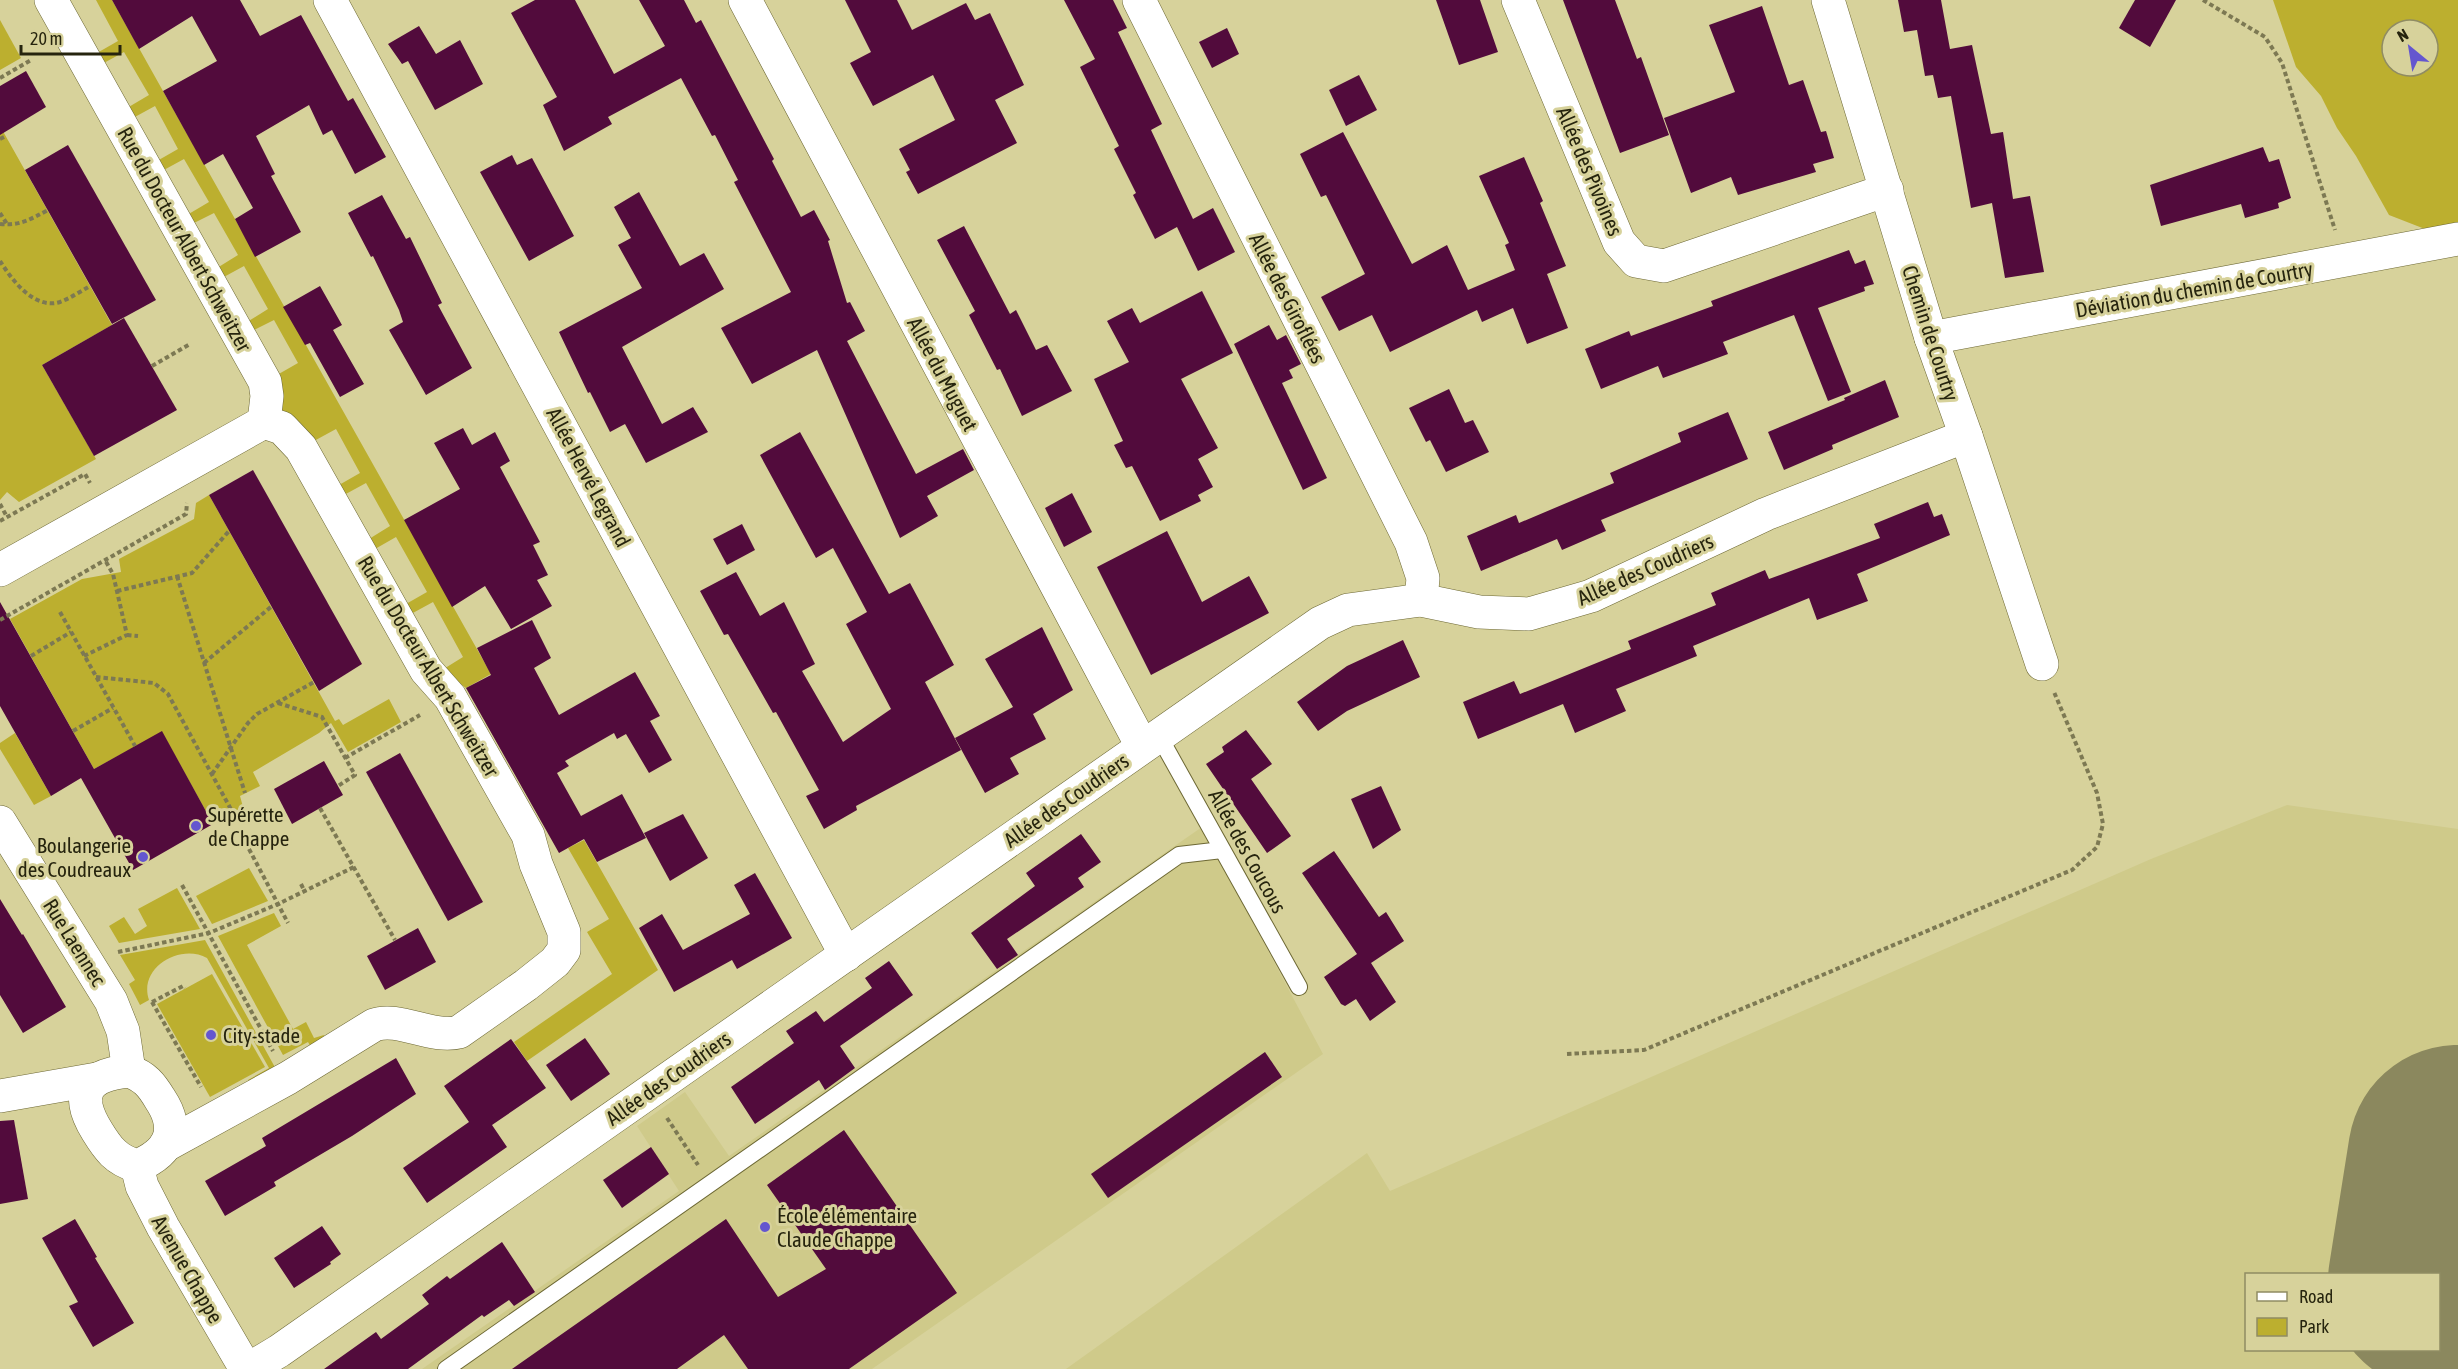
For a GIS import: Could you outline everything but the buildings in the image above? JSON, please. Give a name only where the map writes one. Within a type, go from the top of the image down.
[{"type":"street","name":"Rue du Docteur Albert Schweitzer","points":[[51,0],[265,382],[267,396],[264,422],[282,428],[301,448],[426,670],[450,697],[528,835],[536,864],[564,932],[564,950],[555,962],[526,986],[459,1032],[448,1034],[380,1023],[342,1035],[288,1078],[166,1145]]},
{"type":"street","name":"Allée Hervé Legrand","points":[[330,0],[846,955]]},
{"type":"street","name":"Allée du Muguet","points":[[745,0],[1151,741]]},
{"type":"street","name":"Allée des Giroflées","points":[[1139,0],[1411,542],[1424,578],[1421,600]]},
{"type":"street","name":"Allée des Pivoines","points":[[1518,0],[1619,242],[1636,261],[1664,266],[1887,190]]},
{"type":"street","name":"Chemin de Courtry","points":[[1828,0],[1931,338],[2042,664]]},
{"type":"street","name":"Déviation du chemin de Courtry","points":[[1931,338],[2346,262],[2458,239]]},
{"type":"street","points":[[0,570],[264,422]]},
{"type":"street","name":"Allée des Coudriers","points":[[248,1369],[279,1351],[1320,623],[1348,610],[1421,600],[1479,612],[1529,614],[1591,596],[1766,514],[1966,436]]},
{"type":"street","name":"Rue Laennec","points":[[0,822],[111,1001],[123,1031],[129,1071]]},
{"type":"street","points":[[13,1093],[97,1079],[112,1072],[129,1071],[141,1076],[149,1082],[162,1102],[171,1119],[172,1129],[166,1145],[149,1162],[137,1166],[126,1163],[111,1153],[86,1113],[84,1100],[87,1088],[97,1079]]},
{"type":"street","points":[[13,1093],[86,1113]]},
{"type":"street","name":"Avenue Chappe","points":[[137,1166],[142,1186],[163,1227],[248,1369]]},
{"type":"lane","name":"Allée des Coucous","points":[[1151,741],[1222,850],[1299,987]]},
{"type":"lane","points":[[446,1369],[1179,855],[1222,850]]},
{"type":"path","points":[[2204,0],[2265,37],[2282,63],[2346,262]]},
{"type":"path","points":[[0,78],[31,60]]},
{"type":"path","points":[[0,139],[6,136]]},
{"type":"path","points":[[0,224],[22,224],[48,210]]},
{"type":"path","points":[[0,213],[8,225]]},
{"type":"path","points":[[0,263],[17,284],[41,301],[60,302],[90,286]]},
{"type":"path","points":[[152,366],[190,344]]},
{"type":"path","points":[[0,620],[186,514],[188,498]]},
{"type":"path","points":[[0,504],[8,517]]},
{"type":"path","points":[[117,591],[192,573],[229,531]]},
{"type":"path","points":[[105,560],[113,574],[127,635]]},
{"type":"path","points":[[177,576],[245,793]]},
{"type":"path","points":[[204,663],[272,606]]},
{"type":"path","points":[[60,612],[135,746]]},
{"type":"path","points":[[31,656],[71,632]]},
{"type":"path","points":[[84,656],[127,635],[138,636]]},
{"type":"path","points":[[1567,1054],[1644,1050],[2072,870],[2097,847],[2103,824],[2097,793],[2042,664]]},
{"type":"path","points":[[96,677],[154,684],[161,687],[168,694],[233,813]]},
{"type":"path","points":[[212,774],[257,714],[314,682]]},
{"type":"path","points":[[277,702],[322,717],[356,775],[338,786]]},
{"type":"path","points":[[73,731],[113,708]]},
{"type":"path","points":[[345,758],[420,715]]},
{"type":"path","points":[[320,808],[395,940]]},
{"type":"path","points":[[249,849],[288,923]]},
{"type":"path","points":[[116,952],[209,933],[305,892],[354,867]]},
{"type":"path","points":[[300,884],[305,892]]},
{"type":"path","points":[[182,885],[288,1078]]},
{"type":"path","points":[[145,1006],[183,986],[185,988]]},
{"type":"path","points":[[152,1002],[203,1091]]},
{"type":"path","points":[[661,1109],[711,1184]]},
{"type":"shaded area","points":[[2287,805],[2458,829],[2458,1369],[1066,1369],[1367,1153],[1390,1191],[2151,859]]},
{"type":"shaded area","points":[[1202,827],[1323,1054],[872,1369],[422,1369],[679,1191],[637,1126],[685,1092],[729,1156]]},
{"type":"green space","points":[[96,0],[112,0],[491,674],[466,688],[442,670],[463,657],[433,602],[411,614],[406,604],[427,592],[396,537],[375,549],[369,539],[390,526],[366,483],[344,495],[339,485],[360,473],[336,429],[314,441],[301,424],[280,409],[277,375],[298,363],[274,320],[252,331],[247,322],[268,309],[244,266],[222,278],[217,268],[238,255],[214,213],[192,224],[187,215],[209,202],[184,159],[162,171],[157,161],[178,149],[155,106],[133,118],[127,108],[149,95],[124,52],[102,64],[97,53],[118,41]]},
{"type":"green space","points":[[2273,0],[2458,0],[2458,222],[2425,229],[2389,215],[2356,156],[2337,128],[2321,96],[2296,67]]},
{"type":"green space","points":[[0,20],[21,58],[0,70]]},
{"type":"green space","points":[[0,126],[112,325],[42,365],[96,459],[19,502],[7,492],[0,500]]},
{"type":"green space","points":[[209,495],[335,721],[339,719],[343,725],[389,699],[401,722],[348,752],[331,723],[319,733],[253,772],[260,786],[240,796],[243,807],[213,824],[162,732],[94,769],[10,619],[82,579],[121,572],[119,559],[194,519],[196,503]]},
{"type":"green space","points":[[15,733],[51,796],[34,805],[0,749],[0,743]]},
{"type":"green space","points":[[584,840],[658,970],[527,1061],[514,1042],[612,974],[587,932],[609,919],[568,848]]},
{"type":"green space","points":[[249,868],[268,901],[212,924],[196,896]]},
{"type":"green space","points":[[177,888],[200,929],[119,943],[109,926],[124,917],[135,934],[147,926],[138,909]]},
{"type":"green space","points":[[274,913],[281,926],[247,945],[293,1029],[306,1022],[314,1038],[324,1035],[323,1040],[312,1049],[308,1042],[283,1055],[218,936]]},
{"type":"green space","points":[[205,940],[277,1071],[250,1084],[248,1080],[269,1068],[207,958],[196,954],[185,954],[164,961],[155,969],[150,978],[147,988],[149,1000],[140,1005],[129,984],[135,980],[120,955]]},
{"type":"green space","name":"City-stade","points":[[212,974],[265,1067],[210,1097],[157,1004]]},
{"type":"runway","points":[[2439,1273],[2458,1155]]},
{"type":"place","name":"Supérette de Chappe","points":[[196,826]]},
{"type":"place","name":"Boulangerie des Coudreaux","points":[[143,857]]},
{"type":"place","name":"City-stade","points":[[211,1035]]},
{"type":"place","name":"École élémentaire Claude Chappe","points":[[765,1227]]}]
